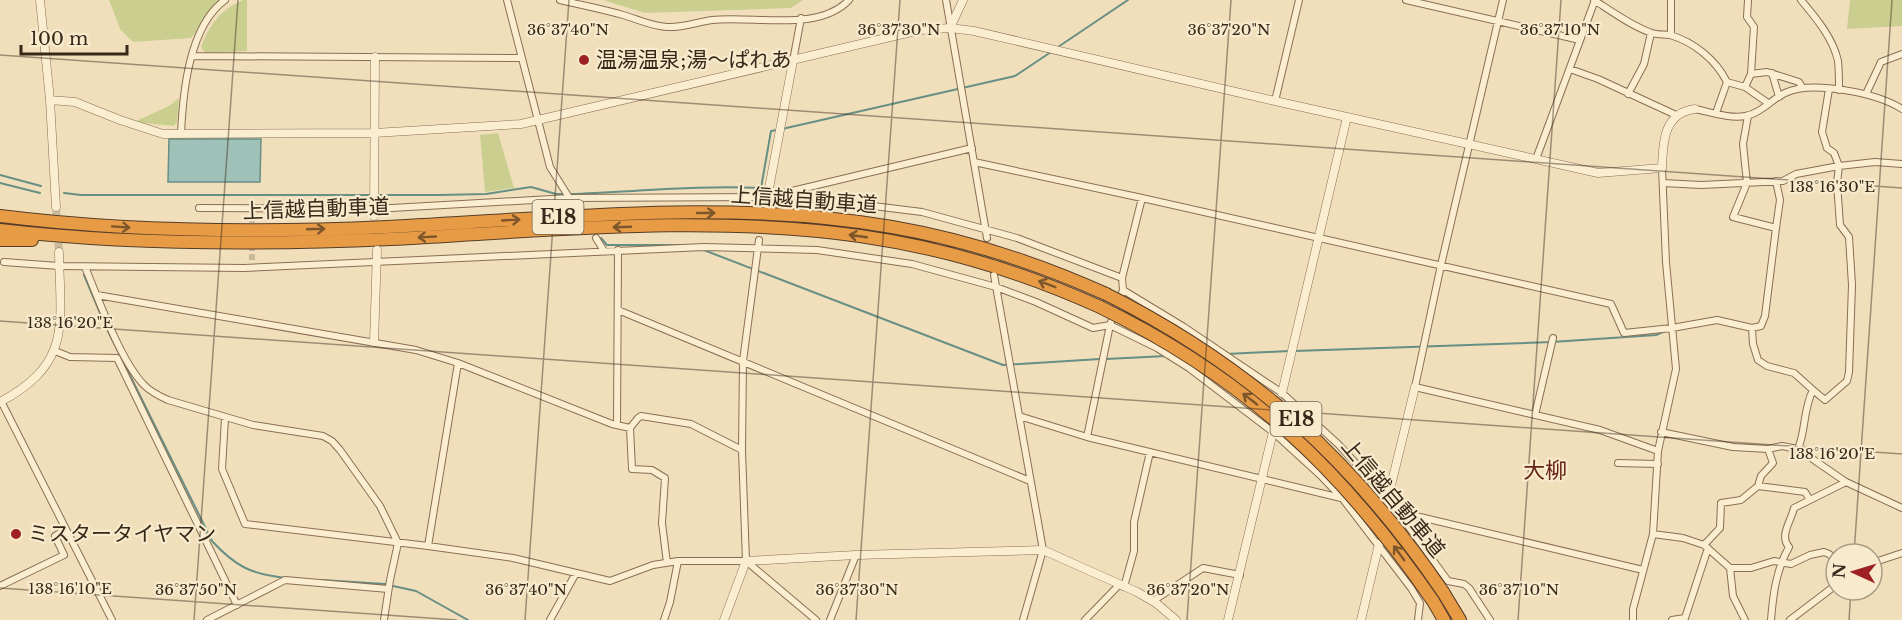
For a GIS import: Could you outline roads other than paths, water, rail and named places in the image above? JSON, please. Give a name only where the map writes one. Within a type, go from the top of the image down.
[{"type":"highway","name":"上信越自動車道","points":[[0,215],[145,229],[258,230],[386,227],[634,214],[707,213],[791,216],[889,226],[969,244],[1026,262],[1106,294],[1161,323],[1246,379],[1300,423],[1373,499],[1403,535],[1460,620]]},
{"type":"highway","name":"上信越自動車道","points":[[0,230],[145,241],[315,242],[656,226],[789,229],[869,237],[968,258],[1023,275],[1100,307],[1154,334],[1238,390],[1317,458],[1368,513],[1391,542],[1444,620]]},
{"type":"highway","points":[[0,240],[145,241]]},
{"type":"street","points":[[40,0],[50,100],[56,207]]},
{"type":"street","points":[[181,133],[183,98],[193,56],[203,27],[212,12],[225,0]]},
{"type":"street","points":[[507,0],[550,167],[575,207]]},
{"type":"street","points":[[560,0],[652,25],[668,27],[713,20],[776,21],[827,15],[849,0]]},
{"type":"street","points":[[946,0],[987,238]]},
{"type":"street","points":[[950,28],[963,0]]},
{"type":"street","points":[[1275,101],[1299,0]]},
{"type":"street","points":[[1406,0],[1580,40]]},
{"type":"street","points":[[1388,498],[1503,0]]},
{"type":"street","points":[[1536,159],[1594,0],[1618,16],[1651,33],[1671,35],[1699,48],[1722,72],[1727,82],[1716,112]]},
{"type":"street","points":[[1671,0],[1671,35]]},
{"type":"street","points":[[1745,87],[1751,74],[1754,27],[1747,17],[1748,0]]},
{"type":"street","points":[[1801,0],[1818,20],[1829,38],[1838,60],[1839,90]]},
{"type":"street","points":[[767,201],[801,18]]},
{"type":"street","points":[[50,100],[75,102],[163,134],[374,133],[521,124],[538,118],[920,30],[950,28],[974,31],[1598,173],[1662,168]]},
{"type":"street","points":[[1628,94],[1644,64],[1651,33]]},
{"type":"street","points":[[1866,94],[1881,62],[1902,54]]},
{"type":"street","points":[[193,56],[522,58]]},
{"type":"street","points":[[374,213],[375,57]]},
{"type":"street","points":[[1570,69],[1598,79],[1676,115]]},
{"type":"street","points":[[1751,74],[1772,73],[1799,82],[1802,87]]},
{"type":"street","points":[[1772,73],[1779,97]]},
{"type":"street","points":[[1727,82],[1757,93],[1768,103]]},
{"type":"street","points":[[1633,620],[1633,609],[1653,534],[1658,451],[1676,369],[1666,262],[1662,168],[1664,142],[1671,123],[1676,115],[1695,108],[1738,117],[1748,116],[1779,97],[1802,87],[1866,94],[1902,109]]},
{"type":"street","points":[[1752,328],[1753,344],[1758,360],[1767,366],[1794,373],[1825,400],[1847,381],[1852,285],[1849,237],[1840,225],[1839,166],[1834,153],[1827,148],[1822,132],[1829,89]]},
{"type":"street","points":[[1748,116],[1743,144],[1747,183],[1733,217],[1776,228]]},
{"type":"street","points":[[1282,393],[1347,117]]},
{"type":"street","points":[[199,208],[252,212],[374,213],[569,198],[767,201],[789,191],[972,148]]},
{"type":"street","points":[[974,162],[1611,304],[1624,333],[1717,320],[1752,328],[1761,326],[1765,315],[1780,200],[1776,181]]},
{"type":"street","points":[[1663,183],[1701,185],[1783,181],[1796,174],[1839,166],[1875,162],[1902,164]]},
{"type":"street","points":[[782,195],[922,212],[1017,238],[1122,278]]},
{"type":"street","points":[[1087,436],[1110,325],[1123,290],[1122,278],[1142,198]]},
{"type":"street","points":[[596,238],[604,251]]},
{"type":"street","points":[[724,620],[746,561],[742,450],[743,361],[759,240]]},
{"type":"street","points":[[4,262],[85,267],[376,261],[704,247],[817,250],[912,264],[996,287],[1093,328],[1110,325],[1157,348],[1189,368],[1273,432],[1320,475],[1341,498],[1417,597],[1420,603],[1418,620]]},
{"type":"street","points":[[374,342],[377,250]]},
{"type":"street","points":[[618,250],[618,425]]},
{"type":"street","points":[[59,252],[61,320],[55,351],[48,364],[33,381],[0,401],[112,620]]},
{"type":"street","points":[[85,267],[120,347],[143,384],[156,394],[225,418],[253,425],[323,436],[332,441],[380,506],[398,543],[384,620]]},
{"type":"street","points":[[994,275],[1043,550],[1023,620]]},
{"type":"street","points":[[1123,290],[1184,327],[1282,393],[1338,444],[1388,498],[1448,581],[1464,584],[1469,588],[1490,620]]},
{"type":"street","points":[[97,295],[416,350],[458,363],[602,420],[630,428]]},
{"type":"street","points":[[618,310],[1030,481]]},
{"type":"street","points":[[1535,416],[1553,338]]},
{"type":"street","points":[[55,351],[70,357],[117,358],[237,605]]},
{"type":"street","points":[[428,546],[458,363]]},
{"type":"street","points":[[1415,387],[1600,430],[1658,451]]},
{"type":"street","points":[[1798,449],[1802,438],[1806,408],[1813,390]]},
{"type":"street","points":[[667,562],[662,523],[665,478],[652,470],[632,469],[630,428],[642,416],[691,424],[742,450]]},
{"type":"street","points":[[1019,416],[1149,452],[1341,498]]},
{"type":"street","points":[[225,418],[222,469],[245,524],[513,558],[610,581],[653,565],[678,561],[746,561],[856,555],[1043,550],[1153,601],[1176,620]]},
{"type":"street","points":[[1228,620],[1273,432]]},
{"type":"street","points":[[1661,432],[1732,447],[1768,449],[1782,446],[1798,449],[1846,482],[1902,508]]},
{"type":"street","points":[[1672,620],[1685,618],[1706,547],[1720,528],[1721,503],[1741,500],[1758,486],[1761,476],[1773,463],[1768,449]]},
{"type":"street","points":[[1085,620],[1122,586],[1134,551],[1134,522],[1149,452]]},
{"type":"street","points":[[1618,463],[1658,464]]},
{"type":"street","points":[[1772,620],[1777,575],[1789,547],[1785,543],[1785,532],[1791,522],[1794,508],[1846,482]]},
{"type":"street","points":[[1758,486],[1805,492],[1810,500]]},
{"type":"street","points":[[1398,512],[1643,570]]},
{"type":"street","points":[[0,586],[64,555],[55,536],[66,530]]},
{"type":"street","points":[[1653,534],[1683,538],[1706,547],[1730,568],[1751,568],[1774,561],[1791,564],[1810,555],[1824,552]]},
{"type":"street","points":[[1361,620],[1378,544]]},
{"type":"street","points":[[1884,559],[1902,553]]},
{"type":"street","points":[[830,620],[856,555]]},
{"type":"street","points":[[664,620],[678,561]]},
{"type":"street","points":[[746,561],[816,620]]},
{"type":"street","points":[[1153,601],[1203,568],[1240,575]]},
{"type":"street","points":[[1730,568],[1733,596],[1745,620]]},
{"type":"street","points":[[550,620],[576,573]]},
{"type":"street","points":[[207,620],[285,580],[388,589]]},
{"type":"street","points":[[1790,620],[1824,594]]},
{"type":"water","points":[[169,139],[261,139],[260,182],[168,182]]},
{"type":"waterway","points":[[1058,47],[1128,0]]},
{"type":"waterway","points":[[782,129],[1015,76],[1051,52]]},
{"type":"waterway","points":[[569,194],[689,188],[761,188],[771,131],[777,130]]},
{"type":"waterway","points":[[0,175],[41,186]]},
{"type":"waterway","points":[[0,183],[40,193]]},
{"type":"waterway","points":[[64,193],[81,195],[439,195],[486,194],[531,187],[564,194]]},
{"type":"waterway","points":[[601,238],[607,245],[690,245]]},
{"type":"waterway","points":[[701,249],[1003,365],[1100,359]]},
{"type":"waterway","points":[[84,275],[106,327],[212,541],[245,568],[286,578]]},
{"type":"waterway","points":[[1295,351],[1552,342],[1656,335],[1663,332]]},
{"type":"waterway","points":[[1226,354],[1289,351]]},
{"type":"waterway","points":[[1106,359],[1166,356]]},
{"type":"waterway","points":[[322,580],[385,584]]},
{"type":"waterway","points":[[393,586],[416,591],[468,620]]},
{"type":"tunnel","points":[[56,207],[59,252]]},
{"type":"tunnel","points":[[252,215],[252,232]]},
{"type":"tunnel","points":[[252,242],[252,260]]},
{"type":"tunnel","points":[[1274,425],[1282,393]]},
{"type":"place","name":"温湯温泉;湯〜ぱれあ","points":[[584,60]]},
{"type":"place","name":"ミスタータイヤマン","points":[[16,534]]},
{"type":"district","name":"大柳","points":[[1545,470]]}]
